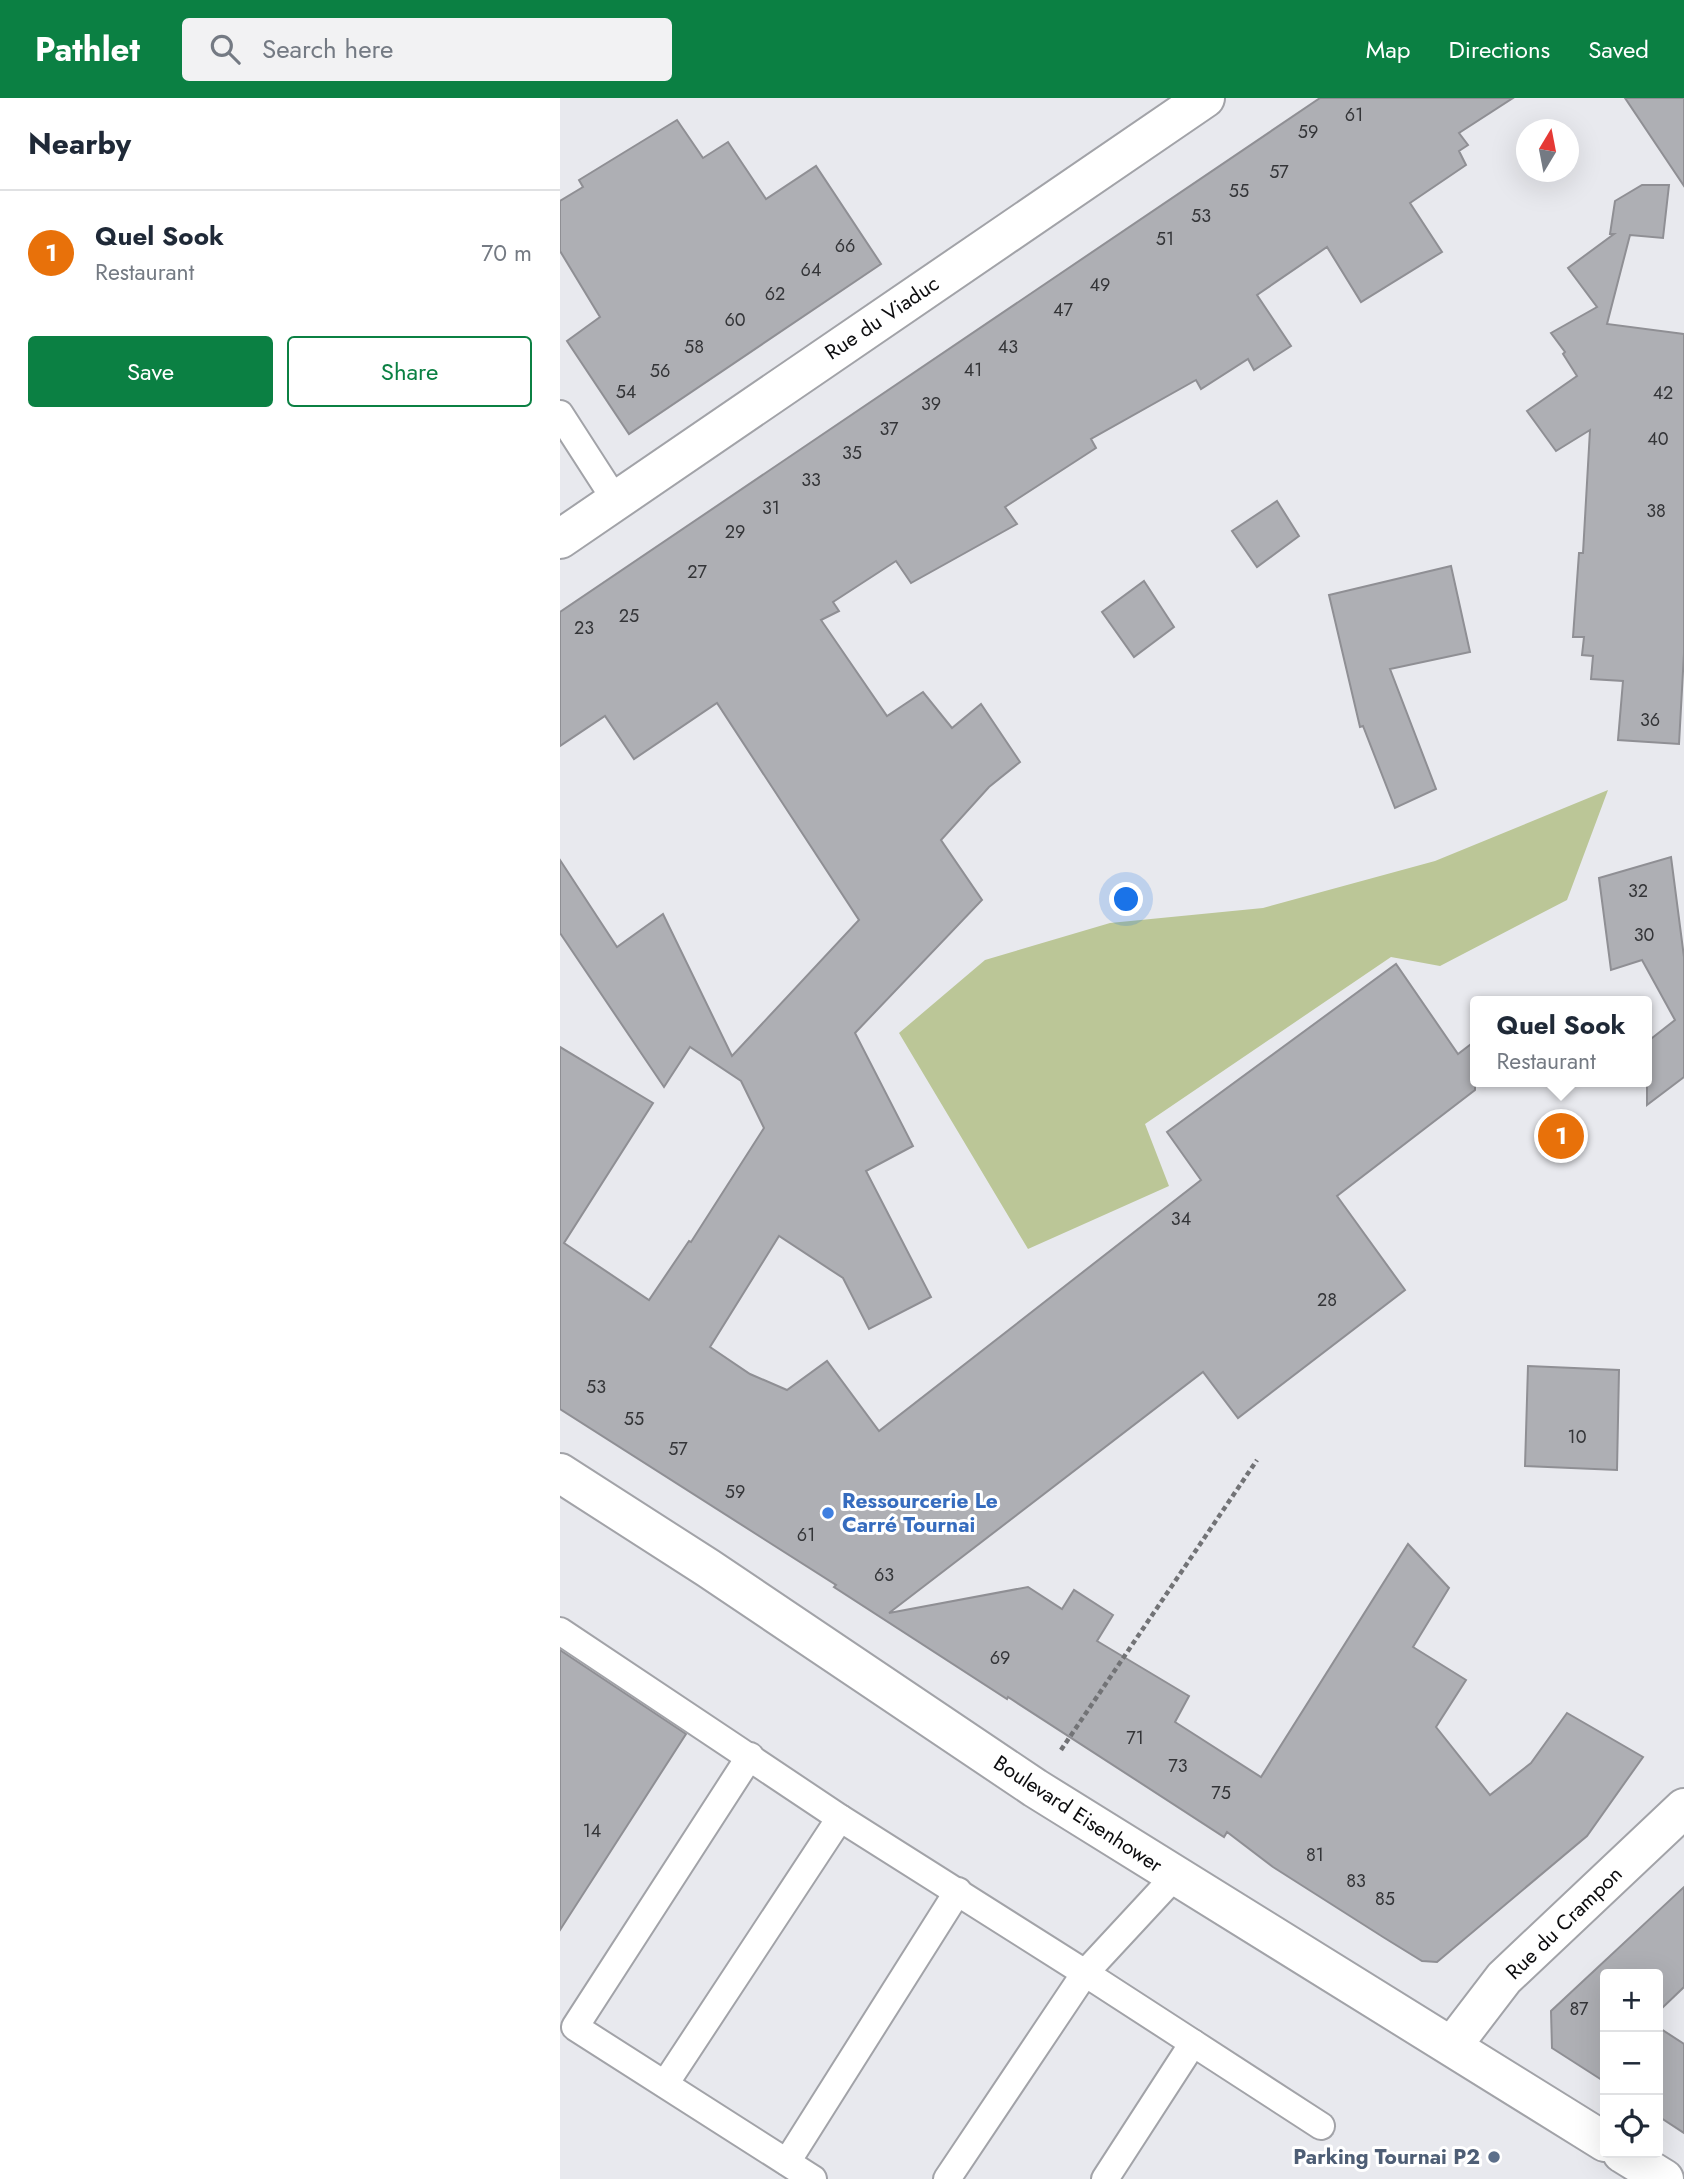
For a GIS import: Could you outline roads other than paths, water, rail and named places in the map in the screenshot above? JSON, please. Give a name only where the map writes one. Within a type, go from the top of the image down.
[{"type":"street","name":"Rue du Viaduc","points":[[560,539],[1205,98]]},
{"type":"street","name":"Boulevard Eisenhower","points":[[560,1473],[720,1575],[1035,1788],[1600,2139]]},
{"type":"street","name":"Rue du Crampon","points":[[1452,2046],[1504,1978],[1684,1808]]},
{"type":"street","points":[[1630,2158],[1664,2179]]},
{"type":"lane","points":[[560,414],[616,500]]},
{"type":"lane","points":[[560,1631],[840,1818],[958,1891],[1321,2126]]},
{"type":"lane","points":[[750,1756],[575,2027],[813,2179]]},
{"type":"lane","points":[[665,2084],[840,1818]]},
{"type":"lane","points":[[947,2179],[1085,1973],[1175,1876]]},
{"type":"lane","points":[[787,2162],[958,1891]]},
{"type":"lane","points":[[1105,2179],[1193,2043]]},
{"type":"place","name":"Quel Sook","points":[[1561,1136]]},
{"type":"place","name":"Ressourcerie Le Carré Tournai","points":[[828,1513]]},
{"type":"place","name":"Parking Tournai P2","points":[[1494,2157]]}]
